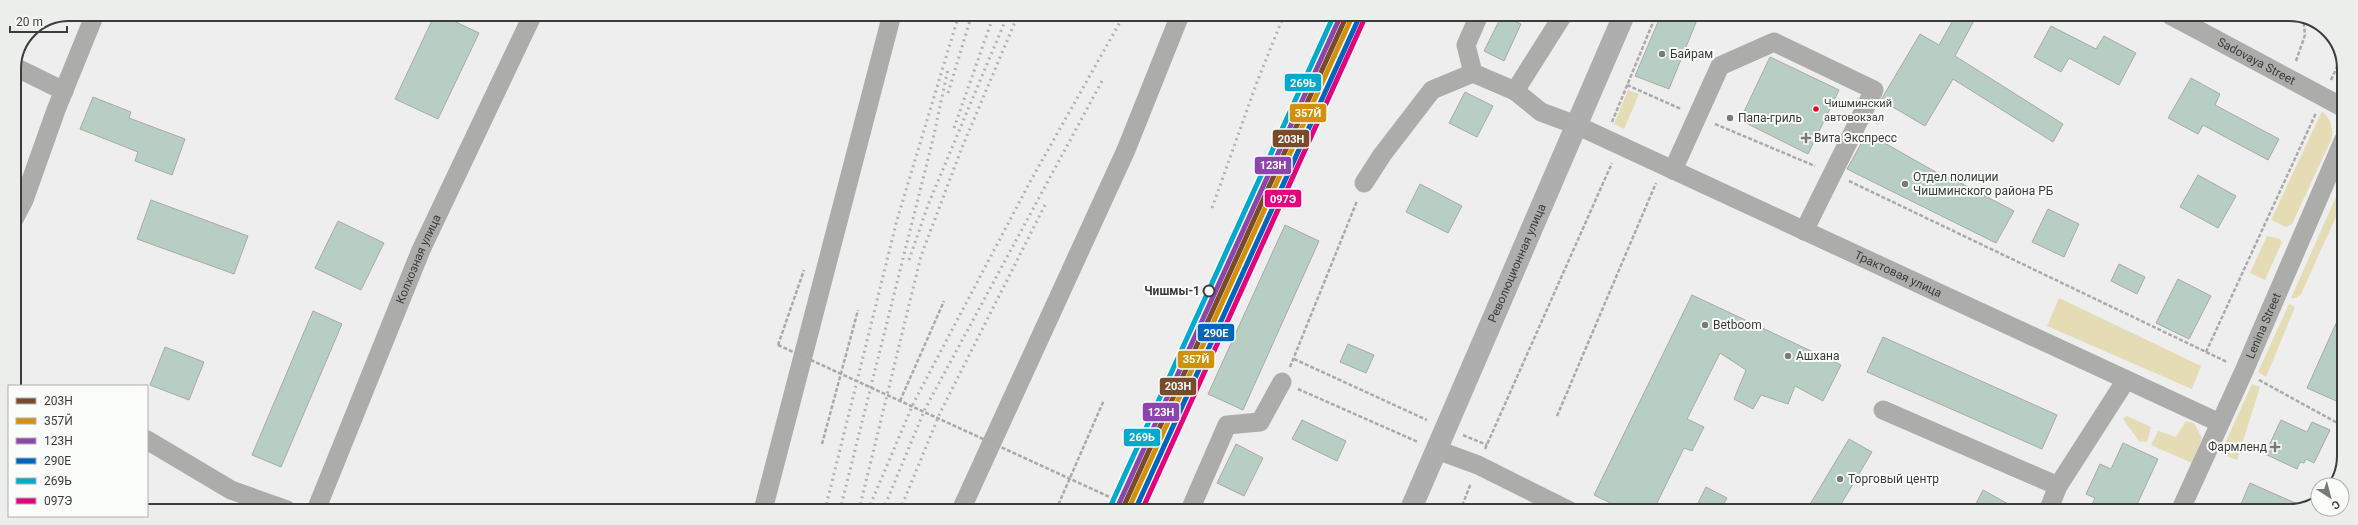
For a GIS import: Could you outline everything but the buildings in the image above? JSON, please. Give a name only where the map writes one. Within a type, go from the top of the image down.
[{"type":"main road","name":"Революционная улица","points":[[1413,504],[1621,21]]},
{"type":"street","points":[[21,206],[92,21]]},
{"type":"street","name":"Колхозная улица","points":[[318,504],[421,250],[530,21]]},
{"type":"street","points":[[765,504],[890,21]]},
{"type":"street","points":[[964,504],[1126,150],[1178,21]]},
{"type":"street","points":[[1364,183],[1382,155],[1432,90],[1473,72],[1466,45],[1476,21]]},
{"type":"street","points":[[1515,91],[1559,21]]},
{"type":"street","name":"Sadovaya Street","points":[[2181,21],[2337,104]]},
{"type":"street","points":[[1669,168],[1698,116],[1720,66],[1774,42],[1874,90],[1804,231]]},
{"type":"street","points":[[21,70],[64,91]]},
{"type":"street","name":"Трактовая улица","points":[[1473,72],[1515,91],[1541,112],[1576,125],[2220,423]]},
{"type":"street","name":"Lenina Street","points":[[2183,504],[2244,371],[2337,155]]},
{"type":"street","points":[[2051,504],[2058,486],[2126,380]]},
{"type":"street","points":[[1193,504],[1227,425],[1260,422],[1282,382]]},
{"type":"street","points":[[1883,410],[2058,486]]},
{"type":"street","points":[[148,441],[231,490],[270,504]]},
{"type":"street","points":[[1437,450],[1478,464],[1556,504]]},
{"type":"path","points":[[1463,504],[1612,142],[1627,85],[1654,21]]},
{"type":"path","points":[[2290,78],[2305,35],[2304,24]]},
{"type":"path","points":[[2206,352],[2337,67]]},
{"type":"path","points":[[1627,85],[1834,173],[2206,352],[2244,371],[2268,386],[2337,423]]},
{"type":"path","points":[[1556,416],[1669,168]]},
{"type":"path","points":[[1364,183],[1293,359],[1282,382],[1437,450]]},
{"type":"path","points":[[805,268],[778,345],[1125,504]]},
{"type":"path","points":[[900,401],[944,301]]},
{"type":"path","points":[[822,444],[858,310]]},
{"type":"path","points":[[1293,359],[1487,445]]},
{"type":"path","points":[[1059,504],[1104,400]]},
{"type":"shaded area","points":[[1628,90],[1639,94],[1624,129],[1614,124]]},
{"type":"shaded area","points":[[2322,111],[2328,117],[2331,124],[2331,140],[2292,224],[2286,227],[2271,220]]},
{"type":"shaded area","points":[[2337,195],[2337,214],[2301,294],[2296,298],[2291,298]]},
{"type":"shaded area","points":[[2267,236],[2280,239],[2282,242],[2265,280],[2250,273]]},
{"type":"shaded area","points":[[2059,298],[2201,366],[2192,389],[2047,326]]},
{"type":"shaded area","points":[[2289,304],[2295,307],[2266,377],[2258,372]]},
{"type":"shaded area","points":[[2252,384],[2260,387],[2237,460],[2224,455],[2222,450]]},
{"type":"shaded area","points":[[2127,416],[2151,427],[2147,442],[2139,441],[2123,419]]},
{"type":"shaded area","points":[[2186,421],[2194,423],[2202,438],[2192,463],[2151,445],[2158,431],[2176,437]]},
{"type":"railway","points":[[826,504],[897,220],[957,21]]},
{"type":"railway","points":[[948,93],[970,21]]},
{"type":"railway","points":[[954,128],[992,21]]},
{"type":"railway","points":[[909,260],[928,205],[1005,21]]},
{"type":"railway","points":[[871,504],[914,402],[1031,180],[1121,21]]},
{"type":"railway","points":[[1212,208],[1257,82],[1282,21]]},
{"type":"railway","points":[[860,504],[921,256],[961,150],[1015,22]]},
{"type":"railway","points":[[842,504],[933,139],[948,69]]},
{"type":"railway","points":[[885,504],[925,409],[1102,81]]},
{"type":"railway","points":[[902,504],[940,413],[1045,205]]},
{"type":"transit line","name":"269Ь","points":[[1111,504],[1331,21]]},
{"type":"transit line","name":"123Н","points":[[1119,504],[1338,21]]},
{"type":"transit line","name":"203Н","points":[[1125,504],[1344,21]]},
{"type":"transit line","name":"357Й","points":[[1131,504],[1350,21]]},
{"type":"transit line","name":"290Е","points":[[1138,504],[1358,21]]},
{"type":"transit line","name":"097Э","points":[[1145,504],[1363,22]]},
{"type":"place","name":"Байрам","points":[[1662,54]]},
{"type":"place","name":"Чишминский автовокзал","points":[[1816,109]]},
{"type":"place","name":"Папа-гриль","points":[[1730,118]]},
{"type":"place","name":"Вита Экспресс","points":[[1806,138]]},
{"type":"place","name":"Отдел полиции Чишминского района РБ","points":[[1905,184]]},
{"type":"place","name":"Чишмы-1","points":[[1209,291]]},
{"type":"place","name":"Betboom","points":[[1705,325]]},
{"type":"place","name":"Ашхана","points":[[1788,356]]},
{"type":"place","name":"Фармленд","points":[[2275,447]]},
{"type":"place","name":"Торговый центр","points":[[1840,479]]}]
